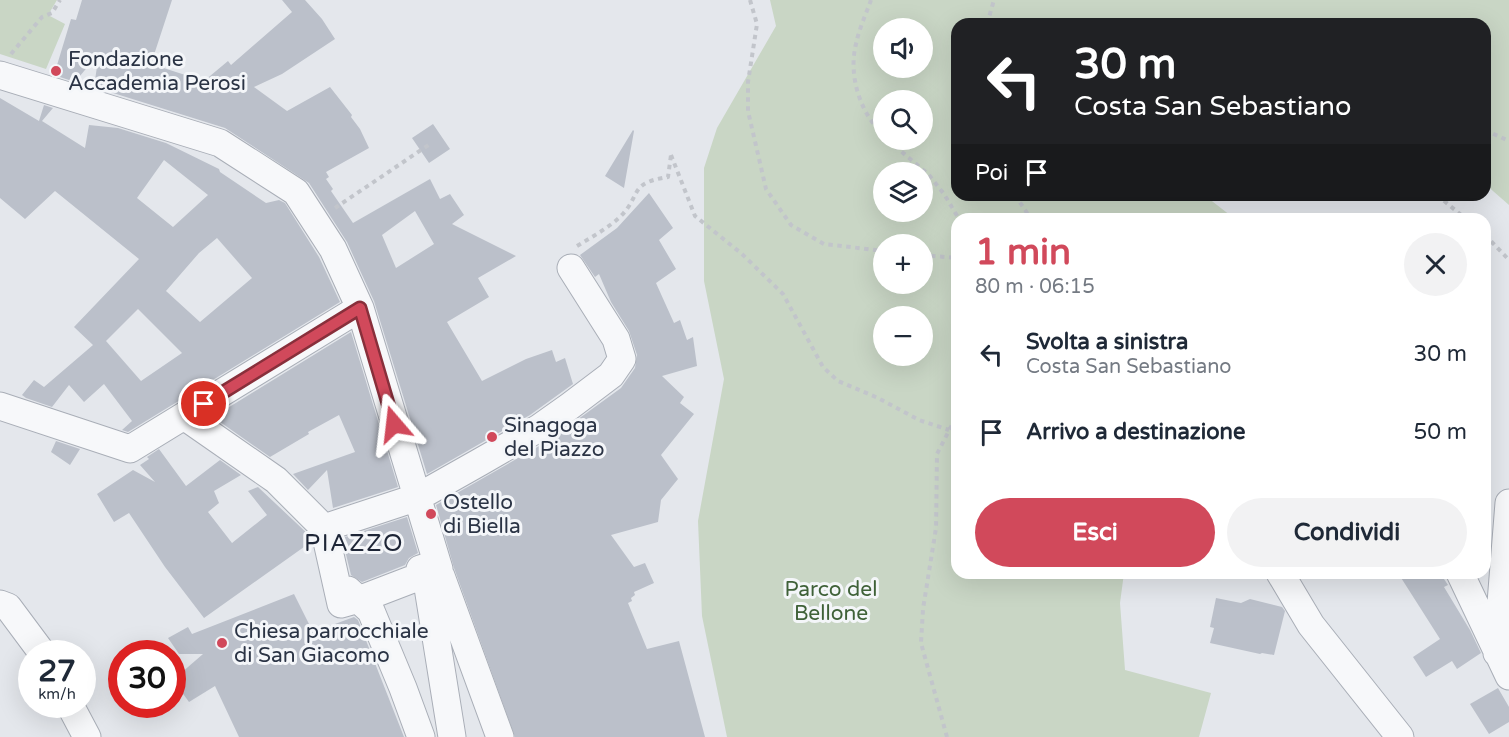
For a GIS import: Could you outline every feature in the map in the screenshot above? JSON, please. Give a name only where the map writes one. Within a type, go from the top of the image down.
[{"type":"street","points":[[2,76],[220,143],[296,192],[333,249],[360,308],[439,569],[431,572]]},
{"type":"street","points":[[324,528],[418,497],[539,428],[611,375],[622,358],[616,339],[571,268]]},
{"type":"street","points":[[0,406],[130,449],[360,308]]},
{"type":"street","points":[[184,416],[276,480],[324,528],[350,602],[371,611],[404,688],[421,737]]},
{"type":"street","points":[[1503,665],[1509,503]]},
{"type":"street","points":[[350,602],[347,589],[426,567],[441,576],[500,737]]},
{"type":"street","points":[[431,572],[452,737]]},
{"type":"street","points":[[1284,579],[1311,625],[1400,737]]},
{"type":"street","points":[[1463,579],[1503,665]]},
{"type":"street","points":[[0,604],[8,607],[33,640]]},
{"type":"street","points":[[77,718],[87,737]]},
{"type":"path","points":[[2,76],[7,60],[13,51],[42,17],[52,13],[60,0]]},
{"type":"path","points":[[750,0],[757,24],[748,82],[748,111],[766,189],[791,225],[824,244],[873,250]]},
{"type":"path","points":[[871,0],[855,47],[854,75],[861,102],[873,123]]},
{"type":"path","points":[[989,18],[994,0]]},
{"type":"path","points":[[1491,133],[1509,141]]},
{"type":"path","points":[[315,222],[430,144]]},
{"type":"path","points":[[900,150],[929,175],[955,213]]},
{"type":"path","points":[[571,268],[567,260],[572,249],[621,216],[640,185],[668,177],[671,155],[695,216],[742,254],[783,294],[823,367],[838,381],[878,398],[920,420],[950,430],[937,454],[936,528],[923,609],[921,643],[947,737]]},
{"type":"path","points":[[1444,201],[1459,213]]},
{"type":"path","points":[[1491,241],[1509,260]]},
{"type":"path","points":[[933,256],[951,257]]},
{"type":"green space","points":[[0,0],[57,0],[48,15],[65,24],[46,69],[0,54]]},
{"type":"green space","name":"Parco del Bellone","points":[[770,0],[1509,0],[1509,205],[1491,189],[1491,18],[951,18],[951,201],[1212,201],[1227,213],[951,213],[951,579],[1123,579],[1120,603],[1125,670],[1211,693],[1199,737],[727,737],[702,616],[698,521],[724,379],[704,281],[704,168],[717,128],[776,26]]},
{"type":"building","points":[[82,0],[172,0],[151,64],[204,81],[228,61],[231,65],[292,12],[282,0],[305,0],[322,19],[335,39],[282,74],[254,87],[287,111],[330,87],[352,115],[351,117],[369,148],[326,172],[329,177],[326,179],[333,189],[331,191],[353,223],[430,179],[440,199],[450,194],[464,215],[452,224],[516,256],[478,278],[489,297],[447,322],[482,381],[526,359],[552,350],[556,362],[565,358],[573,384],[530,415],[427,474],[374,301],[347,242],[309,183],[225,128],[94,87],[99,53],[75,82],[54,75],[71,19],[76,20]],"holes":[[[415,211],[434,244],[396,268],[382,235]]]},
{"type":"building","points":[[0,98],[39,121],[44,105],[53,108],[42,121],[85,148],[89,125],[118,128],[166,143],[219,169],[220,172],[266,203],[279,200],[285,203],[319,257],[340,302],[128,432],[122,430],[132,421],[104,384],[84,402],[69,385],[52,407],[22,395],[34,380],[44,387],[93,345],[74,327],[139,259],[55,191],[25,219],[0,198]],"holes":[[[164,160],[208,195],[173,227],[137,198]],[[217,238],[252,278],[200,322],[166,291],[199,253]],[[138,309],[182,353],[141,381],[106,341]]]},
{"type":"building","points":[[433,124],[450,149],[429,163],[412,138]]},
{"type":"building","points":[[634,131],[624,188],[605,176]]},
{"type":"building","points":[[649,193],[673,228],[659,240],[676,269],[656,283],[674,323],[680,320],[687,340],[693,337],[697,366],[662,376],[684,397],[680,403],[694,414],[661,455],[678,479],[661,500],[658,522],[611,535],[634,567],[645,563],[654,583],[634,592],[632,601],[628,603],[647,649],[679,641],[705,737],[515,737],[454,568],[436,505],[548,441],[621,388],[635,368],[637,355],[629,331],[611,302],[599,274],[595,277],[580,255],[617,228]]},
{"type":"building","points":[[351,332],[398,487],[333,508],[327,470],[308,490],[293,474],[355,452],[339,415],[270,457],[213,417]]},
{"type":"building","points":[[56,441],[80,449],[70,465],[51,452]]},
{"type":"building","points":[[159,449],[186,486],[220,460],[241,475],[214,491],[219,503],[208,512],[232,543],[267,515],[248,491],[258,487],[310,536],[311,542],[204,618],[165,567],[129,513],[114,522],[97,494],[133,470],[155,482],[140,465]]},
{"type":"building","points":[[407,517],[418,553],[409,558],[405,565],[362,582],[351,575],[342,538]]},
{"type":"building","points":[[1402,579],[1444,579],[1448,585],[1444,587],[1481,653],[1457,669],[1452,661],[1426,677],[1413,657],[1440,639]]},
{"type":"building","points":[[294,594],[313,632],[354,617],[358,620],[404,737],[239,737],[215,686],[189,702],[186,698],[186,669],[203,654],[186,654],[186,640],[169,640],[168,638],[188,627],[192,634]]},
{"type":"building","points":[[1216,598],[1241,603],[1250,599],[1282,607],[1285,611],[1274,655],[1210,643],[1214,628],[1210,627]]},
{"type":"building","points":[[1498,688],[1509,707],[1509,722],[1489,734],[1470,704]]},
{"type":"place","name":"Fondazione Accademia Perosi","points":[[56,71]]},
{"type":"place","name":"Sinagoga del Piazzo","points":[[492,437]]},
{"type":"place","name":"Ostello di Biella","points":[[431,514]]},
{"type":"place","name":"Chiesa parrocchiale di San Giacomo","points":[[222,643]]},
{"type":"district","name":"PIAZZO","points":[[354,543]]},
{"type":"route","points":[[204,404],[360,308],[394,424]]}]
